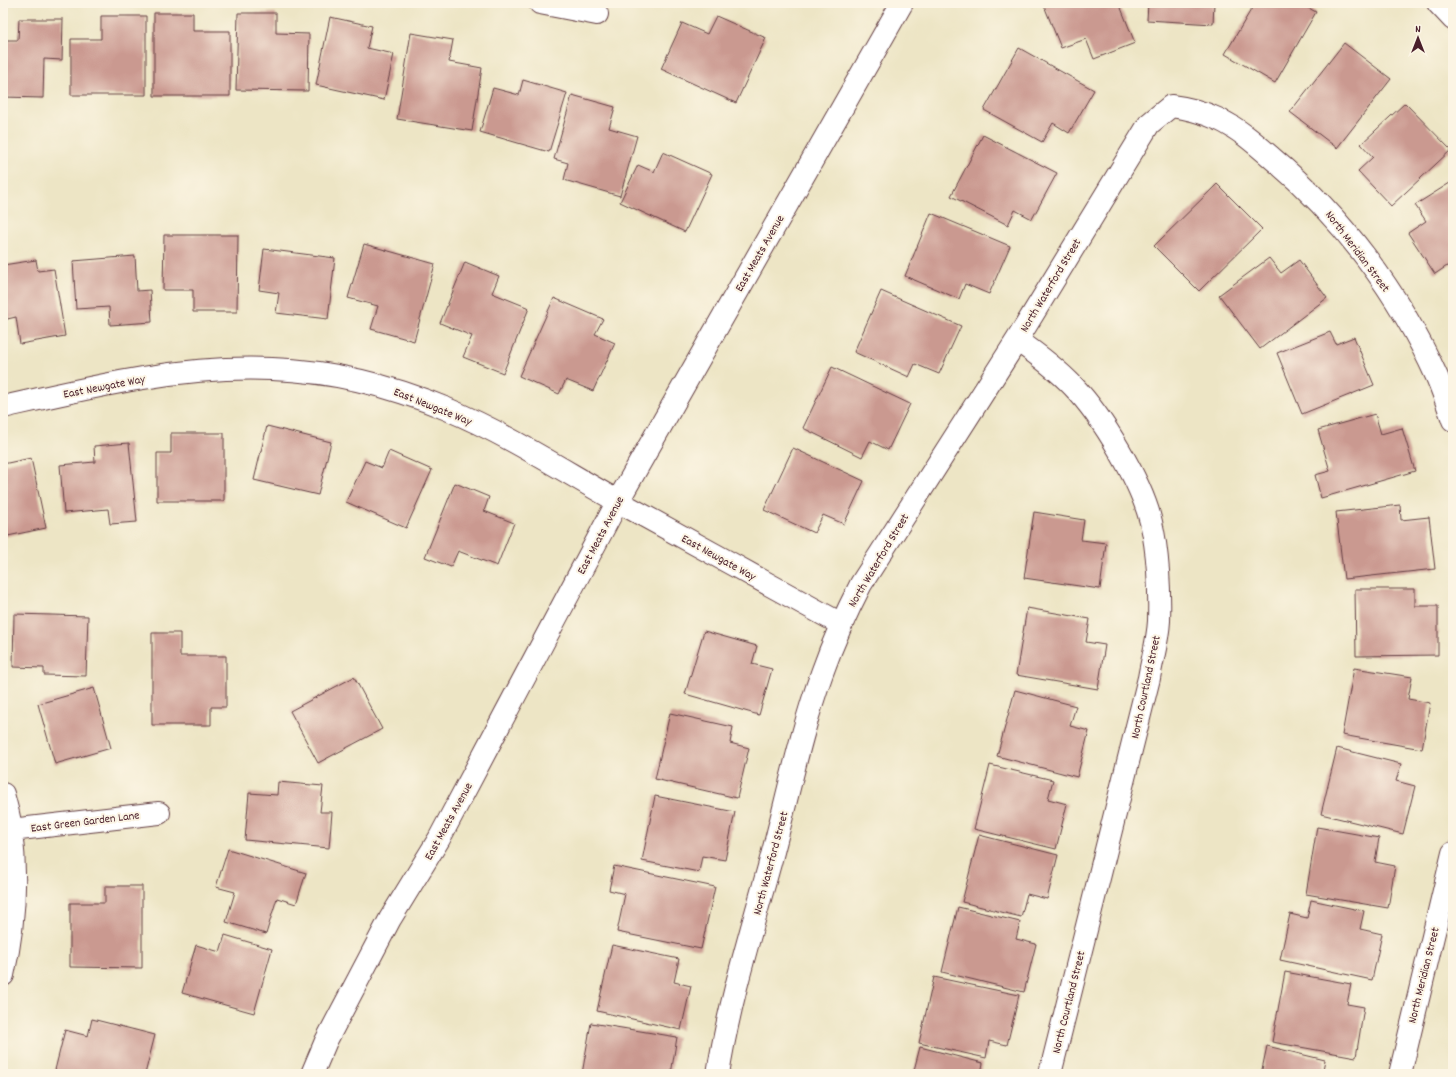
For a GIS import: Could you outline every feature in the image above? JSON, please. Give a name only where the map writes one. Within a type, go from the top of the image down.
[{"type":"street","points":[[540,3],[597,14]]},
{"type":"street","name":"East Meats Avenue","points":[[312,1074],[326,1041],[390,919],[439,839],[618,501],[902,3]]},
{"type":"street","points":[[1438,3],[1453,19]]},
{"type":"street","name":"North Waterford Street","points":[[718,1074],[722,1049],[745,956],[802,743],[822,674],[841,624],[861,584],[1017,340],[1149,124],[1171,106]]},
{"type":"street","name":"North Meridian Street","points":[[1171,106],[1194,109],[1219,119],[1255,143],[1298,180],[1338,222],[1378,274],[1407,319],[1437,377],[1453,420]]},
{"type":"street","name":"North Courtland Street","points":[[1017,340],[1042,357],[1074,387],[1107,430],[1135,479],[1151,521],[1157,570],[1159,622],[1149,678],[1050,1074]]},
{"type":"street","name":"East Newgate Way","points":[[3,407],[156,376],[220,370],[272,369],[334,375],[386,388],[448,410],[515,443],[841,624]]},
{"type":"street","points":[[3,794],[11,830],[14,887],[9,949],[3,975]]},
{"type":"street","name":"East Green Garden Lane","points":[[11,830],[159,813]]},
{"type":"street","name":"North Meridian Street","points":[[1400,1074],[1453,853]]},
{"type":"building","points":[[1043,3],[1119,3],[1135,43],[1094,59],[1086,39],[1061,48]]},
{"type":"building","points":[[1148,3],[1214,3],[1213,24],[1147,20]]},
{"type":"building","points":[[1255,3],[1305,3],[1303,5],[1316,12],[1275,83],[1225,54]]},
{"type":"building","points":[[154,13],[193,13],[193,31],[230,31],[230,96],[154,96]]},
{"type":"building","points":[[238,13],[276,13],[276,33],[309,34],[308,91],[236,90]]},
{"type":"building","points":[[101,16],[146,16],[146,95],[71,95],[71,39],[101,39]]},
{"type":"building","points":[[716,16],[766,38],[736,103],[661,69],[682,23],[707,34]]},
{"type":"building","points":[[330,17],[372,26],[367,48],[394,54],[384,100],[316,85]]},
{"type":"building","points":[[19,19],[63,19],[62,60],[44,59],[43,98],[3,97],[3,40],[18,40]]},
{"type":"building","points":[[411,33],[453,40],[449,62],[482,68],[472,131],[397,119]]},
{"type":"building","points":[[1344,43],[1391,79],[1337,148],[1290,112]]},
{"type":"building","points":[[1019,48],[1094,90],[1069,133],[1053,123],[1042,142],[984,110]]},
{"type":"building","points":[[523,80],[567,93],[549,152],[480,132],[493,88],[519,95]]},
{"type":"building","points":[[572,95],[615,107],[609,128],[637,136],[620,196],[564,180],[568,163],[554,159]]},
{"type":"building","points":[[1405,103],[1451,150],[1391,206],[1358,171],[1373,157],[1361,144]]},
{"type":"building","points":[[983,135],[1057,173],[1032,219],[1015,210],[1008,225],[951,196]]},
{"type":"building","points":[[663,152],[712,174],[685,232],[620,202],[638,165],[654,172]]},
{"type":"building","points":[[1453,181],[1453,262],[1435,274],[1408,233],[1426,221],[1415,205]]},
{"type":"building","points":[[1217,184],[1262,229],[1199,291],[1154,246]]},
{"type":"building","points":[[931,213],[1010,246],[989,294],[965,284],[959,299],[905,276]]},
{"type":"building","points":[[164,235],[238,235],[237,312],[193,312],[193,290],[163,290]]},
{"type":"building","points":[[364,244],[435,264],[414,341],[371,329],[378,306],[348,298]]},
{"type":"building","points":[[264,249],[335,258],[328,319],[276,313],[279,293],[259,290]]},
{"type":"building","points":[[135,256],[137,291],[150,290],[152,322],[110,325],[109,307],[76,309],[73,261]]},
{"type":"building","points":[[1269,258],[1281,273],[1299,260],[1327,298],[1260,349],[1219,295]]},
{"type":"building","points":[[36,260],[38,271],[54,269],[65,336],[20,344],[16,317],[3,320],[3,265]]},
{"type":"building","points":[[465,262],[499,276],[492,293],[529,308],[503,373],[463,357],[472,336],[440,323]]},
{"type":"building","points":[[881,291],[961,326],[939,374],[915,364],[909,377],[854,352]]},
{"type":"building","points":[[554,298],[603,319],[595,334],[615,343],[593,391],[566,380],[559,394],[519,376]]},
{"type":"building","points":[[1330,332],[1336,344],[1354,337],[1374,385],[1302,414],[1277,353]]},
{"type":"building","points":[[832,367],[910,404],[888,450],[870,441],[862,457],[803,428]]},
{"type":"building","points":[[1375,414],[1381,434],[1402,428],[1415,471],[1321,498],[1315,475],[1330,471],[1318,430]]},
{"type":"building","points":[[267,426],[331,442],[318,495],[254,480]]},
{"type":"building","points":[[171,433],[224,433],[224,501],[157,501],[157,453],[171,453]]},
{"type":"building","points":[[129,443],[137,522],[110,524],[108,509],[64,513],[60,465],[95,462],[94,446]]},
{"type":"building","points":[[793,448],[864,481],[844,524],[823,515],[814,533],[764,510]]},
{"type":"building","points":[[389,451],[432,470],[406,528],[346,502],[365,461],[382,468]]},
{"type":"building","points":[[31,458],[46,528],[3,537],[3,464]]},
{"type":"building","points":[[455,483],[489,497],[484,511],[514,523],[497,566],[458,551],[451,567],[425,557]]},
{"type":"building","points":[[1400,505],[1401,520],[1429,517],[1435,569],[1344,579],[1336,512]]},
{"type":"building","points":[[1034,512],[1084,520],[1081,540],[1106,543],[1100,589],[1024,578]]},
{"type":"building","points":[[1355,589],[1415,589],[1415,606],[1438,606],[1438,655],[1356,656]]},
{"type":"building","points":[[1027,608],[1090,619],[1086,642],[1105,645],[1098,689],[1016,675]]},
{"type":"building","points":[[14,614],[88,616],[86,676],[44,675],[44,668],[13,667]]},
{"type":"building","points":[[704,631],[757,646],[752,664],[772,669],[759,715],[685,694]]},
{"type":"building","points":[[152,633],[180,633],[180,656],[226,656],[226,707],[211,707],[211,725],[152,725]]},
{"type":"building","points":[[1354,668],[1412,677],[1408,699],[1430,703],[1422,749],[1342,735]]},
{"type":"building","points":[[354,677],[382,729],[318,763],[290,711]]},
{"type":"building","points":[[94,688],[111,748],[55,764],[38,704]]},
{"type":"building","points":[[1015,690],[1076,706],[1070,726],[1089,731],[1077,777],[997,756]]},
{"type":"building","points":[[670,713],[733,727],[730,743],[749,748],[737,798],[655,779]]},
{"type":"building","points":[[1337,748],[1401,764],[1396,781],[1415,786],[1403,834],[1321,814]]},
{"type":"building","points":[[990,765],[1053,780],[1048,799],[1067,804],[1056,849],[974,829]]},
{"type":"building","points":[[278,782],[323,786],[320,812],[332,812],[329,848],[245,840],[249,793],[277,795]]},
{"type":"building","points":[[655,796],[735,812],[725,860],[702,856],[699,872],[642,861]]},
{"type":"building","points":[[1317,827],[1379,838],[1375,862],[1395,866],[1388,908],[1306,894]]},
{"type":"building","points":[[979,835],[1058,855],[1047,899],[1027,894],[1021,917],[962,902]]},
{"type":"building","points":[[228,849],[306,873],[296,904],[277,898],[266,934],[226,922],[235,892],[216,887]]},
{"type":"building","points":[[614,866],[715,887],[701,949],[617,932],[625,894],[609,890]]},
{"type":"building","points":[[105,886],[142,886],[142,968],[70,967],[70,903],[105,903]]},
{"type":"building","points":[[1311,900],[1364,911],[1360,929],[1382,934],[1372,980],[1280,960],[1290,914],[1307,918]]},
{"type":"building","points":[[958,907],[1020,922],[1016,939],[1036,944],[1024,992],[942,972]]},
{"type":"building","points":[[225,935],[272,949],[254,1013],[182,993],[196,945],[220,952]]},
{"type":"building","points":[[612,945],[679,959],[674,982],[691,986],[681,1030],[597,1011]]},
{"type":"building","points":[[1285,972],[1351,984],[1347,1004],[1364,1007],[1356,1057],[1272,1042]]},
{"type":"building","points":[[934,977],[1019,995],[1007,1045],[989,1041],[986,1058],[919,1043]]},
{"type":"building","points":[[92,1019],[155,1035],[145,1074],[54,1074],[65,1030],[88,1036]]},
{"type":"building","points":[[591,1023],[677,1037],[671,1074],[582,1074]]},
{"type":"building","points":[[1267,1046],[1325,1060],[1322,1074],[1261,1074]]},
{"type":"building","points":[[920,1047],[983,1063],[981,1074],[913,1074]]}]
